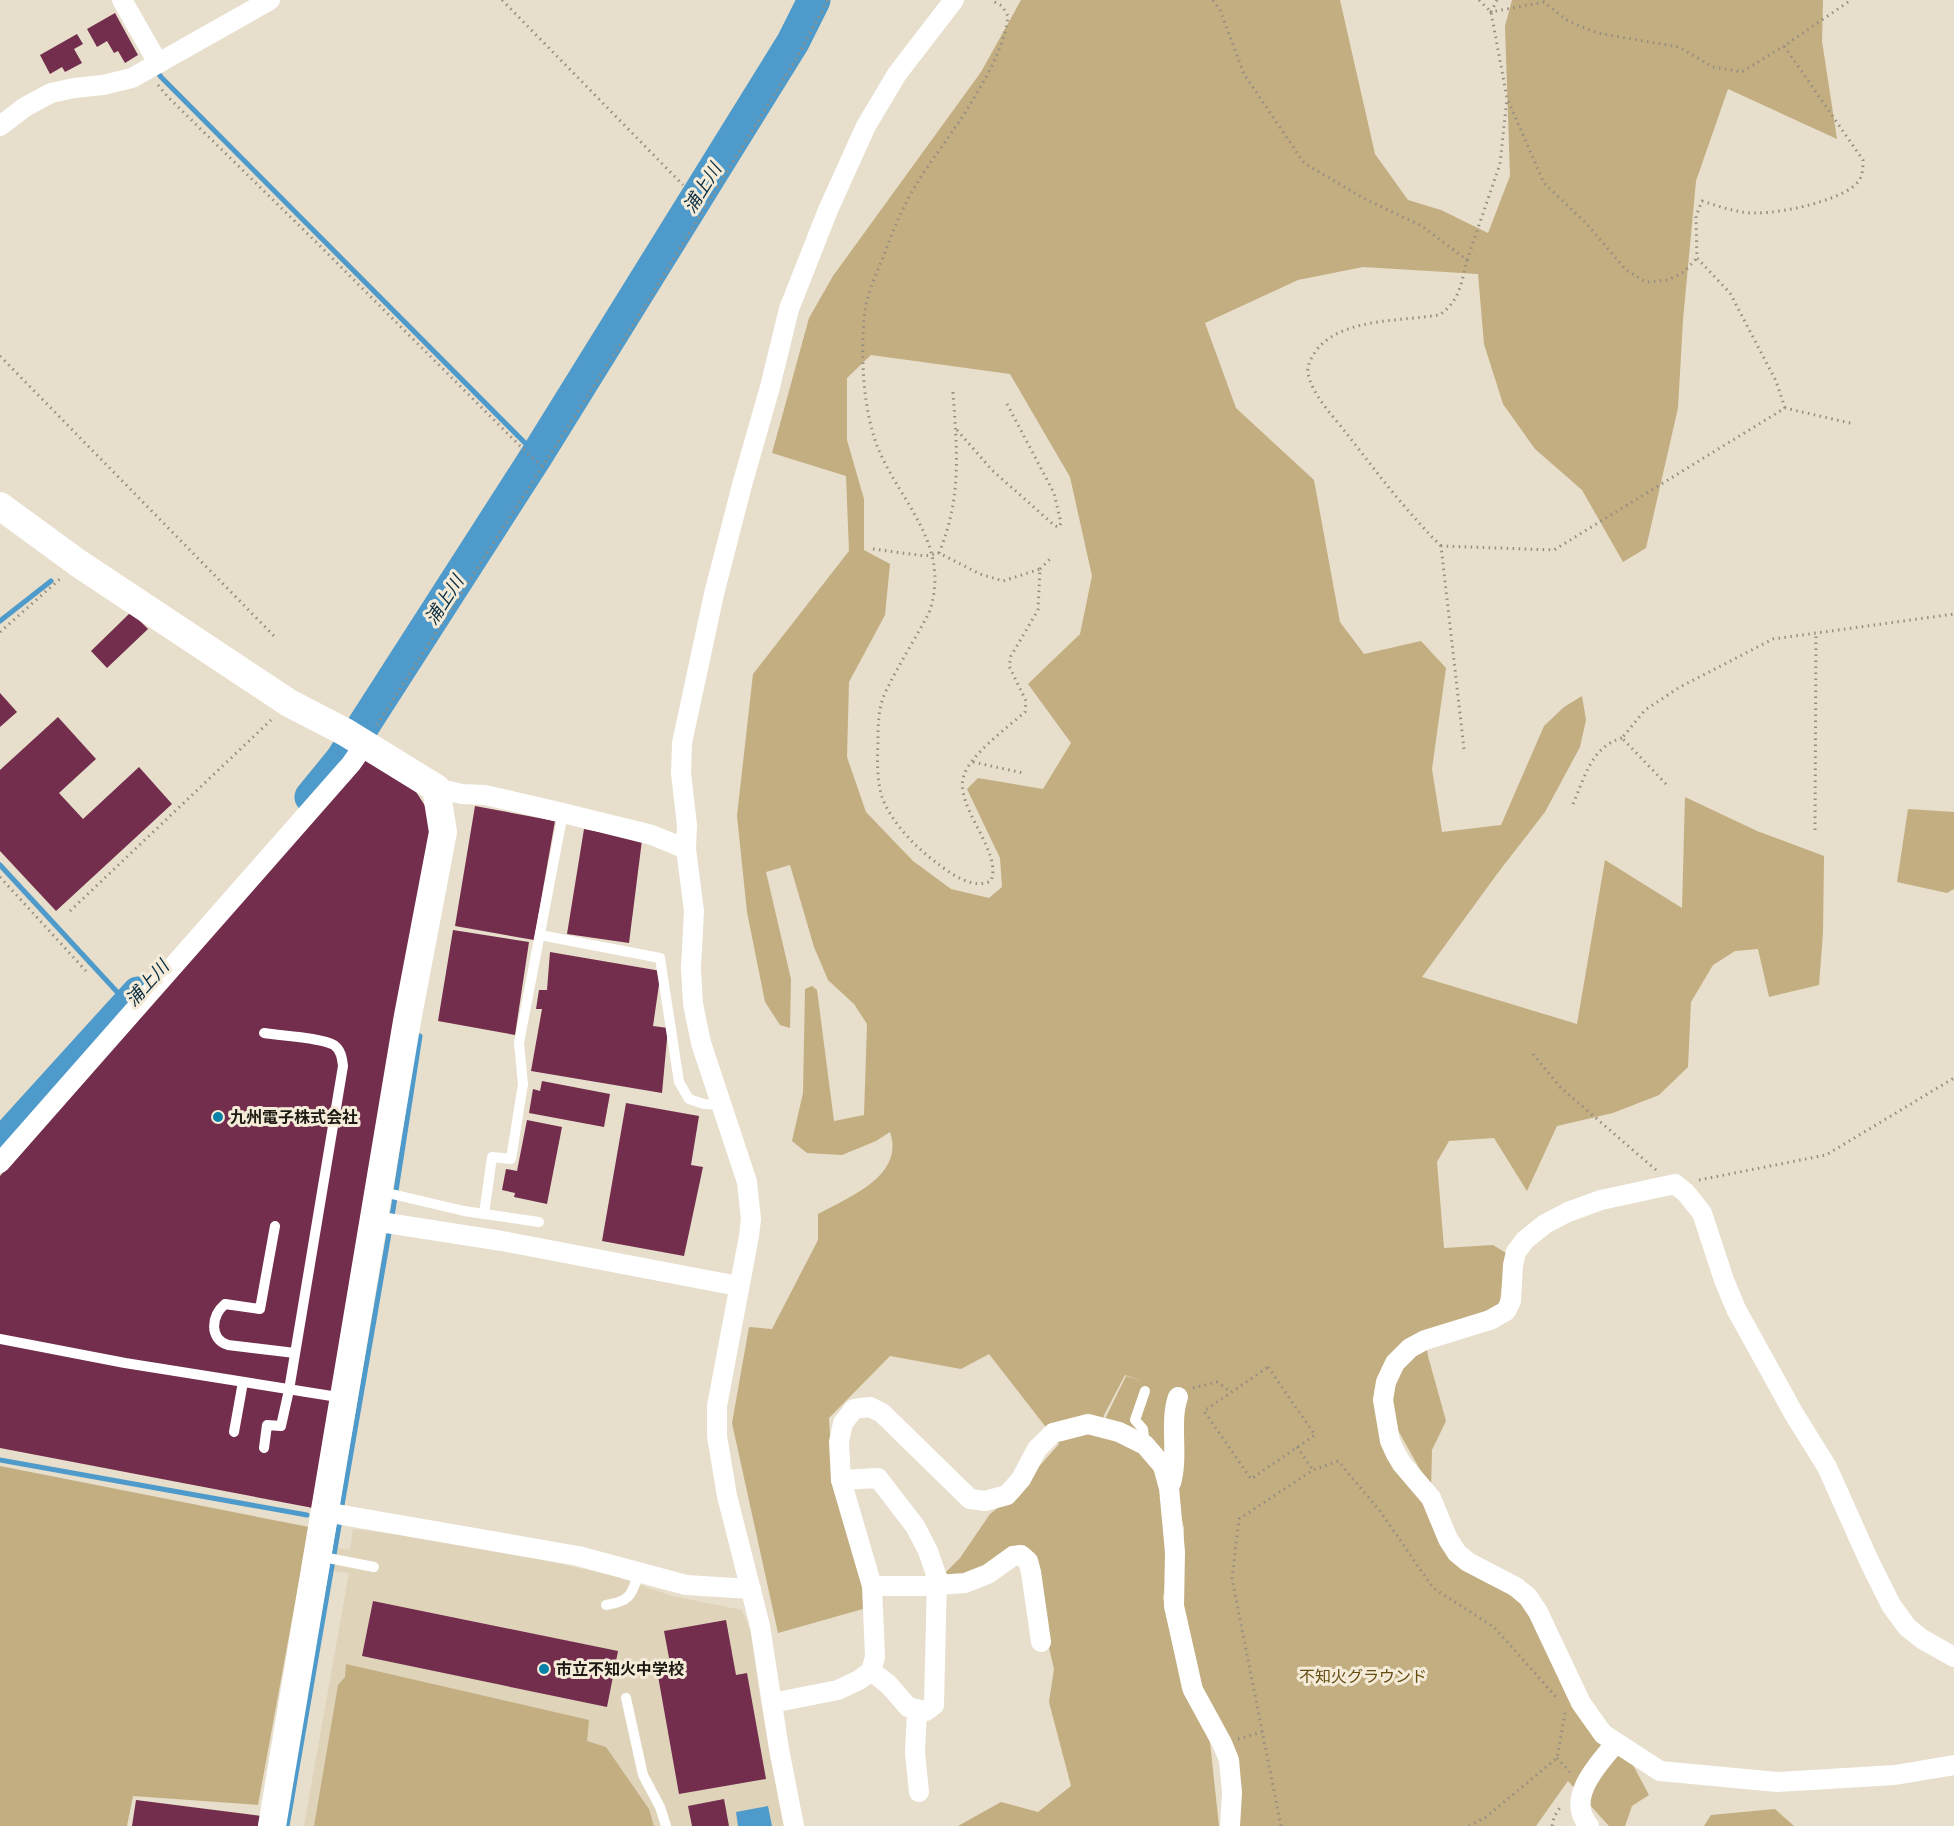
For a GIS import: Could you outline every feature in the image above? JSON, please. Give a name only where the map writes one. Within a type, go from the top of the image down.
[{"type":"street","points":[[122,0],[153,67]]},
{"type":"street","points":[[0,126],[25,107],[51,93],[132,78],[270,0]]},
{"type":"street","points":[[794,1826],[760,1626],[728,1496],[717,1436],[717,1406],[749,1236],[750,1200],[747,1182],[701,1043],[693,1005],[691,968],[693,911],[681,773],[682,743],[716,583],[789,309],[815,241],[866,126],[897,75],[954,0]]},
{"type":"street","points":[[0,506],[78,562],[289,703],[357,739],[436,788],[462,794],[484,795],[563,813],[652,835],[686,849]]},
{"type":"street","points":[[6,1156],[249,883],[351,764],[357,739]]},
{"type":"street","points":[[272,1826],[330,1558],[337,1514],[344,1398],[385,1223],[406,1021],[443,832],[436,788]]},
{"type":"street","points":[[1954,1657],[1922,1639],[1907,1627],[1891,1605],[1827,1467],[1794,1414],[1736,1309],[1702,1213],[1686,1193],[1675,1184],[1601,1200],[1568,1212],[1535,1231],[1516,1251],[1511,1301],[1506,1311],[1490,1320],[1425,1340],[1410,1348],[1395,1363],[1386,1382],[1383,1400],[1390,1441],[1396,1454],[1431,1498],[1448,1539],[1457,1553],[1468,1562],[1516,1587],[1528,1597],[1538,1612],[1581,1703],[1603,1734],[1660,1771],[1777,1782],[1895,1775],[1954,1765]]},
{"type":"street","points":[[385,1223],[502,1241],[738,1286]]},
{"type":"street","points":[[1169,1488],[1175,1449],[1174,1407],[1178,1397]]},
{"type":"street","points":[[772,1703],[838,1690],[859,1680],[871,1671],[875,1657],[872,1586],[841,1480],[839,1442],[843,1422],[854,1409],[870,1407],[882,1413],[970,1499],[986,1501],[1006,1495],[1021,1479],[1037,1449],[1053,1433],[1088,1424],[1119,1432],[1145,1445],[1163,1466],[1169,1488],[1175,1552],[1174,1606],[1193,1690],[1222,1743],[1228,1760],[1232,1793],[1230,1826]]},
{"type":"street","points":[[841,1480],[878,1478],[884,1484],[915,1526],[928,1551],[937,1577],[934,1705],[926,1711],[908,1707],[888,1685],[871,1671]]},
{"type":"street","points":[[337,1514],[578,1556],[686,1585],[751,1589]]},
{"type":"street","points":[[872,1586],[965,1583],[988,1574],[1013,1556],[1022,1555],[1028,1561],[1031,1572],[1041,1642]]},
{"type":"street","points":[[917,1710],[915,1753],[919,1792]]},
{"type":"street","points":[[1589,1826],[1580,1810],[1582,1794],[1598,1764],[1616,1743]]},
{"type":"lane","points":[[484,1214],[492,1157],[512,1159],[523,1084],[519,1043],[563,813]]},
{"type":"lane","points":[[540,935],[660,958],[675,1063],[680,1082],[689,1099],[704,1104],[720,1105]]},
{"type":"lane","points":[[264,1033],[323,1041],[336,1046],[342,1055],[343,1066],[336,1121],[321,1196],[290,1390],[280,1426],[267,1425],[264,1448]]},
{"type":"lane","points":[[389,1193],[484,1214],[539,1222]]},
{"type":"lane","points":[[275,1226],[260,1309],[225,1304],[217,1310],[214,1336],[220,1343],[228,1345],[295,1353]]},
{"type":"lane","points":[[0,1339],[125,1363],[344,1398]]},
{"type":"lane","points":[[234,1432],[243,1382]]},
{"type":"lane","points":[[1145,1391],[1135,1420],[1143,1429],[1145,1445]]},
{"type":"lane","points":[[330,1558],[374,1567]]},
{"type":"lane","points":[[606,1605],[623,1602],[631,1593],[639,1573]]},
{"type":"lane","points":[[626,1698],[643,1775],[660,1807],[666,1826]]},
{"type":"path","points":[[502,0],[683,185]]},
{"type":"path","points":[[357,739],[652,293],[796,59],[828,0]]},
{"type":"path","points":[[992,0],[1002,6],[1008,16],[1007,27],[985,81],[914,188],[897,221],[870,289],[864,317],[865,389],[875,440],[919,519],[931,555],[936,584],[929,613],[885,694],[878,716],[877,754],[882,796],[889,812],[911,840],[936,863],[963,881],[986,883],[991,881],[993,875],[987,848],[967,805],[962,784],[966,770],[988,744],[1024,712],[1026,707],[1026,701],[1009,666],[1011,656],[1038,610],[1040,569]]},
{"type":"path","points":[[1213,0],[1220,10],[1244,74],[1304,163],[1365,199],[1422,226],[1467,260]]},
{"type":"path","points":[[1479,0],[1491,12],[1507,98],[1544,183],[1585,222],[1626,270],[1646,282],[1668,280],[1684,272],[1697,258]]},
{"type":"path","points":[[1491,12],[1497,0]]},
{"type":"path","points":[[1491,12],[1544,2],[1568,21],[1597,33],[1679,47],[1713,67],[1742,72],[1851,0]]},
{"type":"path","points":[[1784,46],[1863,160],[1864,172],[1855,185],[1826,201],[1793,209],[1744,213],[1702,201],[1696,216],[1697,258],[1730,293],[1776,381],[1785,408]]},
{"type":"path","points":[[153,67],[168,97],[540,464]]},
{"type":"path","points":[[1464,749],[1441,546],[1410,515],[1341,426],[1311,384],[1307,370],[1311,358],[1321,344],[1336,334],[1357,326],[1439,315],[1448,310],[1461,288],[1467,260],[1500,164],[1507,98]]},
{"type":"path","points":[[0,356],[276,638]]},
{"type":"path","points":[[939,554],[948,532],[958,480],[953,392]]},
{"type":"path","points":[[956,429],[992,470],[1055,526],[1059,527],[1061,523],[1054,493],[1007,404]]},
{"type":"path","points":[[1441,546],[1554,550],[1785,408],[1854,424]]},
{"type":"path","points":[[873,549],[925,556],[939,554],[980,574],[1003,581],[1040,569],[1050,559]]},
{"type":"path","points":[[0,632],[78,562]]},
{"type":"path","points":[[1573,804],[1594,756],[1610,741],[1622,738],[1645,710],[1680,687],[1773,639],[1954,614]]},
{"type":"path","points":[[1815,830],[1816,632]]},
{"type":"path","points":[[70,911],[289,703]]},
{"type":"path","points":[[1622,738],[1666,784]]},
{"type":"path","points":[[973,762],[1023,773]]},
{"type":"path","points":[[0,877],[86,971]]},
{"type":"path","points":[[1533,1054],[1560,1087],[1675,1184],[1826,1155],[1954,1078]]},
{"type":"path","points":[[1268,1367],[1315,1435],[1251,1479],[1204,1411],[1231,1392],[1268,1367]]},
{"type":"path","points":[[1178,1397],[1201,1385],[1217,1382],[1231,1392]]},
{"type":"path","points":[[1297,1447],[1313,1470]]},
{"type":"path","points":[[1281,1826],[1232,1579],[1239,1519],[1313,1470],[1338,1461],[1380,1511],[1433,1588],[1494,1628],[1558,1699]]},
{"type":"path","points":[[1469,1826],[1486,1817],[1557,1758],[1566,1708]]},
{"type":"path","points":[[1238,1739],[1262,1732]]},
{"type":"shaded area","name":"市立不知火中学校","points":[[353,1529],[405,1535],[530,1557],[614,1576],[672,1596],[742,1610],[751,1633],[761,1705],[786,1826],[304,1826],[349,1573],[326,1570],[331,1547],[350,1550]]},
{"type":"green space","name":"不知火グラウンド","points":[[1021,0],[1340,0],[1375,154],[1408,200],[1441,210],[1488,233],[1510,176],[1505,26],[1512,0],[1823,0],[1822,41],[1837,139],[1728,89],[1696,181],[1683,320],[1678,408],[1646,548],[1623,562],[1582,490],[1535,449],[1503,404],[1484,344],[1478,274],[1363,267],[1298,280],[1205,323],[1236,408],[1314,480],[1340,622],[1364,654],[1421,641],[1446,668],[1432,769],[1442,832],[1501,825],[1544,726],[1564,707],[1582,696],[1586,720],[1580,747],[1545,812],[1422,977],[1577,1024],[1605,860],[1682,908],[1685,797],[1757,831],[1824,856],[1823,933],[1819,985],[1769,997],[1758,949],[1735,951],[1713,965],[1691,1002],[1688,1067],[1659,1095],[1613,1113],[1557,1126],[1527,1191],[1494,1138],[1449,1141],[1437,1162],[1444,1248],[1493,1245],[1506,1253],[1499,1308],[1425,1335],[1428,1356],[1446,1421],[1432,1450],[1431,1489],[1377,1393],[1428,1504],[1444,1546],[1510,1588],[1531,1609],[1555,1657],[1633,1765],[1649,1795],[1632,1806],[1625,1826],[1609,1826],[1568,1781],[1536,1826],[1234,1826],[1238,1779],[1203,1696],[1183,1609],[1184,1528],[1175,1493],[1164,1462],[1104,1421],[1126,1376],[1142,1381],[1125,1375],[1104,1415],[1101,1430],[1119,1435],[1156,1467],[1163,1497],[1167,1575],[1163,1598],[1182,1690],[1210,1742],[1219,1826],[958,1826],[1001,1802],[1038,1812],[1071,1786],[1049,1702],[1054,1669],[1049,1648],[1043,1595],[1028,1550],[957,1577],[945,1573],[960,1558],[990,1514],[1012,1497],[1059,1444],[989,1354],[961,1369],[890,1356],[829,1418],[833,1487],[870,1607],[778,1633],[732,1423],[749,1327],[772,1329],[818,1240],[818,1214],[871,1183],[882,1173],[889,1161],[892,1147],[890,1132],[876,1141],[842,1155],[807,1153],[792,1141],[803,1093],[805,989],[812,986],[817,990],[834,1121],[864,1115],[867,1024],[854,1004],[828,980],[814,947],[790,865],[766,872],[791,979],[790,1028],[780,1025],[765,1002],[747,912],[737,816],[753,674],[849,551],[846,476],[772,453],[809,318],[833,276],[981,72]],"holes":[[[871,355],[1010,374],[1070,477],[1092,576],[1080,634],[1028,684],[1071,743],[1043,789],[978,778],[967,789],[1000,858],[1002,887],[989,898],[951,889],[913,861],[866,812],[847,757],[849,682],[885,615],[890,564],[864,550],[864,499],[847,440],[847,378]]]},
{"type":"green space","points":[[1908,809],[1954,812],[1954,889],[1947,893],[1897,882]]},
{"type":"green space","points":[[0,1466],[309,1527],[258,1805],[133,1796],[127,1826],[0,1826]]},
{"type":"green space","points":[[346,1664],[589,1720],[587,1741],[606,1747],[649,1809],[654,1826],[314,1826],[338,1685],[345,1677]]},
{"type":"green space","points":[[1775,1809],[1794,1826],[1704,1826],[1711,1815]]},
{"type":"water","points":[[768,1806],[772,1826],[738,1826],[736,1812]]},
{"type":"building","points":[[115,13],[138,55],[125,63],[118,51],[114,53],[107,41],[97,47],[87,29]]},
{"type":"building","points":[[77,34],[83,44],[74,49],[82,63],[65,72],[62,67],[50,74],[40,55]]},
{"type":"building","points":[[131,612],[148,629],[107,668],[91,651]]},
{"type":"building","points":[[0,693],[17,712],[0,727]]},
{"type":"building","points":[[58,717],[96,759],[59,793],[83,819],[139,767],[172,804],[56,911],[0,851],[0,770]]},
{"type":"building","name":"九州電子株式会社","points":[[365,756],[413,787],[427,809],[431,826],[313,1508],[0,1448],[0,1176]]},
{"type":"building","points":[[475,806],[555,821],[534,940],[455,926]]},
{"type":"building","points":[[584,829],[642,840],[629,943],[567,934]]},
{"type":"building","points":[[453,930],[529,942],[515,1035],[438,1021]]},
{"type":"building","points":[[550,952],[661,971],[653,1026],[668,1028],[662,1093],[531,1071],[542,1009],[536,1009],[539,990],[547,990]]},
{"type":"building","points":[[542,1081],[610,1094],[604,1127],[529,1113],[533,1089],[540,1091]]},
{"type":"building","points":[[626,1103],[699,1116],[691,1165],[703,1167],[684,1256],[602,1241]]},
{"type":"building","points":[[527,1120],[562,1127],[547,1204],[514,1197],[515,1193],[502,1190],[506,1169],[517,1171]]},
{"type":"building","points":[[373,1601],[618,1651],[607,1707],[362,1656]]},
{"type":"building","points":[[726,1620],[736,1675],[747,1673],[766,1779],[679,1794],[658,1676],[672,1674],[664,1631]]},
{"type":"building","points":[[724,1799],[729,1826],[692,1826],[688,1806]]},
{"type":"building","points":[[136,1800],[269,1817],[268,1826],[132,1826]]},
{"type":"waterway","name":"浦上川","points":[[311,797],[342,759],[537,455],[793,42],[814,0]]},
{"type":"waterway","points":[[155,68],[161,77],[537,455]]},
{"type":"waterway","points":[[0,621],[51,581]]},
{"type":"waterway","points":[[0,865],[119,994]]},
{"type":"waterway","name":"浦上川","points":[[0,1145],[138,993]]},
{"type":"waterway","points":[[341,1511],[393,1210],[420,1036]]},
{"type":"waterway","points":[[0,1460],[307,1515]]},
{"type":"waterway","points":[[287,1826],[340,1520]]},
{"type":"place","name":"九州電子株式会社","points":[[218,1117]]},
{"type":"place","name":"市立不知火中学校","points":[[544,1669]]}]
